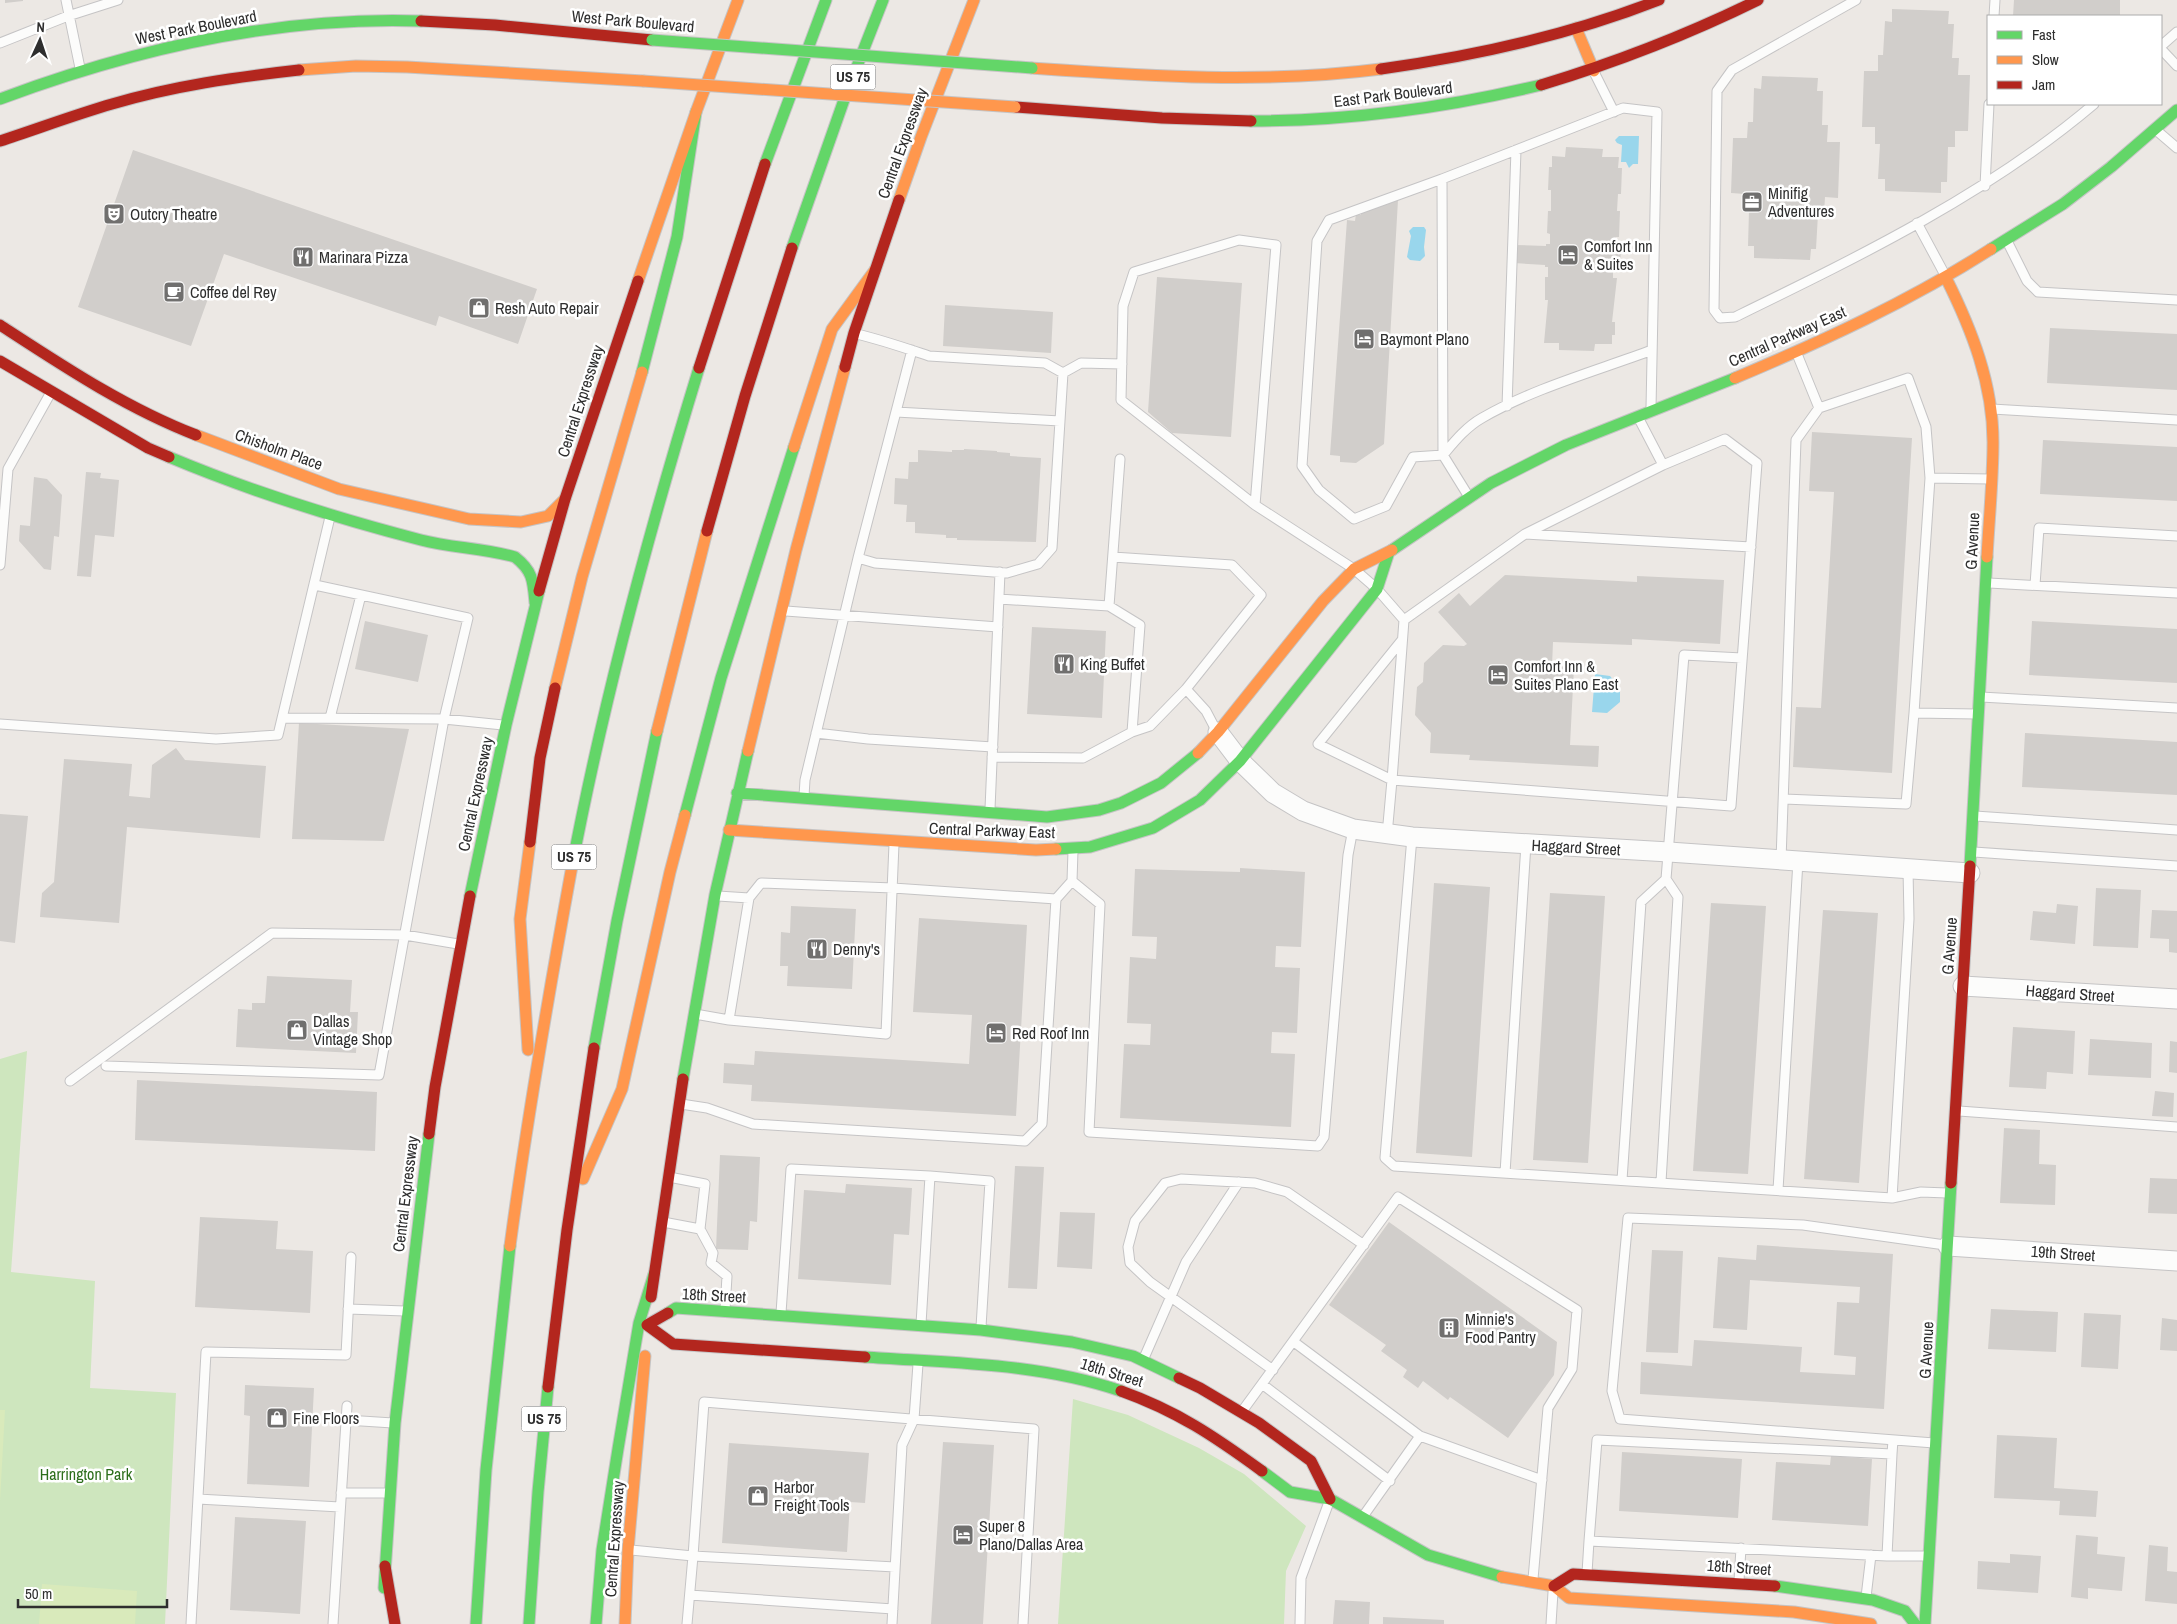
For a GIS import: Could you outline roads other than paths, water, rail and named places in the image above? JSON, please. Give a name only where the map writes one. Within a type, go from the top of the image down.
[{"type":"main road","name":"Central Expressway","points":[[382,1614],[395,1423],[435,1088],[460,944],[506,725],[535,606],[565,500],[598,396],[696,112],[738,0]]},
{"type":"main road","name":"US 75","points":[[476,1624],[497,1363],[511,1237],[532,1093],[556,951],[584,807],[650,536],[695,378],[728,272],[783,113],[826,0]]},
{"type":"main road","name":"US 75","points":[[529,1624],[550,1362],[568,1214],[603,988],[645,777],[671,666],[723,470],[788,255],[883,0]]},
{"type":"main road","name":"Central Expressway","points":[[625,1624],[628,1550],[647,1325],[666,1177],[692,1014],[715,895],[796,550],[854,334],[921,137],[974,0]]},
{"type":"main road","name":"East Park Boulevard","points":[[1032,68],[1231,78],[1318,75],[1394,68],[1474,55],[1576,28],[1659,0]]},
{"type":"main road","name":"East Park Boulevard","points":[[0,141],[112,104],[172,89],[240,77],[356,66],[642,80],[1226,121],[1310,120],[1392,113],[1478,100],[1594,71],[1645,53],[1698,31],[1758,0]]},
{"type":"main road","name":"West Park Boulevard","points":[[0,99],[80,70],[158,49],[279,28],[340,23],[415,22],[525,27],[652,40],[1032,68]]},
{"type":"main road","points":[[1576,28],[1594,71]]},
{"type":"main road","name":"Central Parkway East","points":[[738,793],[990,817],[1047,817],[1069,820],[1132,801],[1178,772],[1218,732],[1323,600],[1354,569],[1389,552],[1491,483],[1566,445],[1796,352],[1946,278],[2063,204],[2177,110]]},
{"type":"main road","points":[[532,1093],[522,974],[520,919],[540,758],[562,653],[582,577],[651,343],[677,237],[696,112]]},
{"type":"main road","points":[[568,1214],[622,1089],[670,872],[721,678],[832,329],[876,270]]},
{"type":"main road","name":"G Avenue","points":[[1925,1624],[1972,852],[1972,815],[1992,479],[1992,409],[1984,368],[1963,311],[1946,278]]},
{"type":"main road","name":"Chisholm Place","points":[[0,325],[59,380],[148,448],[214,474],[335,502],[382,500],[470,519],[521,522],[548,516],[565,500]]},
{"type":"main road","name":"Chisholm Place","points":[[0,361],[59,380],[160,421],[335,502],[424,540],[515,557],[524,564],[533,578],[535,606]]},
{"type":"main road","name":"Central Parkway East","points":[[729,830],[894,841],[988,843],[1036,850],[1072,844],[1090,847],[1153,828],[1200,800],[1240,761],[1376,589],[1389,552]]},
{"type":"main road","points":[[596,1624],[602,1550],[618,1449],[639,1324],[654,1274]]},
{"type":"main road","name":"18th Street","points":[[1330,1499],[1311,1461],[1239,1416],[1200,1388],[1133,1356],[1072,1342],[981,1330],[921,1329],[781,1315],[676,1308],[647,1325],[673,1344],[918,1357],[1066,1375],[1103,1385],[1155,1403],[1208,1432],[1226,1439],[1290,1492],[1330,1499],[1428,1555],[1497,1576],[1554,1586],[1568,1598],[1696,1615],[1794,1612],[1871,1624]]},
{"type":"main road","points":[[385,1566],[395,1624]]},
{"type":"main road","name":"18th Street","points":[[1554,1586],[1573,1574],[1796,1588],[1866,1599],[1905,1610],[1915,1624]]},
{"type":"street","name":"Haggard Street","points":[[1218,732],[1240,761],[1273,792],[1304,811],[1353,829],[1412,837],[1669,852],[1970,873]]},
{"type":"street","name":"Haggard Street","points":[[1963,986],[2177,999]]},
{"type":"street","name":"19th Street","points":[[1948,1246],[2177,1261]]},
{"type":"lane","points":[[66,0],[80,70]]},
{"type":"lane","points":[[0,43],[68,16],[118,0]]},
{"type":"lane","points":[[1856,0],[1732,70],[1717,91],[1714,310],[1720,318],[1735,317],[1817,277],[1985,186],[2093,105]]},
{"type":"lane","points":[[1994,15],[1995,0]]},
{"type":"lane","points":[[2162,47],[2177,32]]},
{"type":"lane","points":[[2162,49],[2177,66]]},
{"type":"lane","points":[[1594,71],[1614,112]]},
{"type":"lane","points":[[1985,186],[1989,105]]},
{"type":"lane","points":[[1651,411],[1657,112],[1623,108],[1442,180],[1329,220],[1317,241],[1302,466],[1319,490],[1354,519],[1386,506],[1413,457],[1443,455],[1459,437],[1480,419],[1532,394],[1652,350]]},
{"type":"lane","points":[[2155,129],[2177,148]]},
{"type":"lane","points":[[1507,406],[1516,150]]},
{"type":"lane","points":[[1442,180],[1443,455],[1469,498]]},
{"type":"lane","points":[[1917,222],[1946,278]]},
{"type":"lane","points":[[1254,504],[1276,245],[1239,240],[1134,272],[1123,306],[1121,400],[1254,504],[1354,569],[1376,589],[1404,620],[1387,835]]},
{"type":"lane","points":[[2006,241],[2027,281],[2038,292],[2177,300]]},
{"type":"lane","points":[[854,334],[929,356],[1045,363],[1063,374]]},
{"type":"lane","points":[[803,798],[805,780],[858,558],[912,350]]},
{"type":"lane","points":[[1796,352],[1819,408]]},
{"type":"lane","points":[[1063,374],[1081,362],[1122,364]]},
{"type":"lane","points":[[858,558],[875,563],[1008,573],[1038,564],[1052,548],[1063,374]]},
{"type":"lane","points":[[1778,1190],[1790,860],[1784,799],[1796,440],[1819,408],[1908,378],[1926,427],[1930,478],[1906,804],[1784,799]]},
{"type":"lane","points":[[0,565],[8,469],[59,380]]},
{"type":"lane","points":[[1992,409],[2177,420]]},
{"type":"lane","points":[[896,412],[1060,421]]},
{"type":"lane","points":[[1637,417],[1663,465]]},
{"type":"lane","points":[[1402,640],[1318,744],[1392,780],[1731,806],[1757,463],[1725,440],[1663,465],[1525,534],[1404,620]]},
{"type":"lane","points":[[1109,606],[1120,459]]},
{"type":"lane","points":[[1930,478],[1992,479]]},
{"type":"lane","points":[[0,724],[216,739],[278,735],[335,502]]},
{"type":"lane","points":[[2035,585],[2039,528],[2177,536]]},
{"type":"lane","points":[[1525,534],[1751,547]]},
{"type":"lane","points":[[992,757],[1083,758],[1132,732],[1150,726],[1186,689],[1262,595],[1232,565],[1113,556]]},
{"type":"lane","points":[[990,817],[1000,572]]},
{"type":"lane","points":[[1986,583],[2177,593]]},
{"type":"lane","points":[[106,1066],[379,1075],[444,719],[468,618],[314,585]]},
{"type":"lane","points":[[330,718],[361,595]]},
{"type":"lane","points":[[999,599],[1109,606],[1140,625],[1132,732]]},
{"type":"lane","points":[[783,611],[998,627]]},
{"type":"lane","points":[[1661,1182],[1678,897],[1666,879],[1684,655],[1742,658]]},
{"type":"lane","points":[[1186,689],[1206,711],[1218,732]]},
{"type":"lane","points":[[1979,697],[2177,708]]},
{"type":"lane","points":[[1914,713],[1978,714]]},
{"type":"lane","points":[[282,718],[444,719],[506,725]]},
{"type":"lane","points":[[816,733],[993,747]]},
{"type":"lane","points":[[1972,815],[2177,830]]},
{"type":"lane","points":[[1072,881],[1100,904],[1089,1132],[1318,1146],[1324,1137],[1348,855],[1353,829]]},
{"type":"lane","points":[[1412,837],[1384,1158],[1394,1166],[1892,1198],[1921,1192],[1951,1193]]},
{"type":"lane","points":[[692,1014],[729,1020],[886,1034],[894,841]]},
{"type":"lane","points":[[678,1104],[707,1108],[753,1124],[1025,1141],[1042,1124],[1056,899],[1072,881],[1072,844]]},
{"type":"lane","points":[[1505,1173],[1526,844]]},
{"type":"lane","points":[[1972,852],[2177,866]]},
{"type":"lane","points":[[1892,1198],[1909,919],[1908,869]]},
{"type":"lane","points":[[1622,1180],[1641,902],[1666,879]]},
{"type":"lane","points":[[729,1020],[749,898],[761,883],[893,888],[1056,899]]},
{"type":"lane","points":[[715,895],[749,898]]},
{"type":"lane","points":[[70,1081],[272,933],[405,935],[460,944]]},
{"type":"lane","points":[[1956,1111],[2177,1128]]},
{"type":"lane","points":[[781,1315],[791,1169],[930,1176],[990,1181],[981,1330]]},
{"type":"lane","points":[[921,1329],[930,1176]]},
{"type":"lane","points":[[666,1177],[705,1184],[700,1229],[712,1253],[711,1263],[728,1276],[725,1312]]},
{"type":"lane","points":[[1273,1370],[1150,1282],[1130,1263],[1128,1247],[1135,1221],[1165,1183],[1181,1179],[1255,1182],[1287,1192],[1364,1245]]},
{"type":"lane","points":[[1143,1360],[1186,1262],[1239,1182]]},
{"type":"lane","points":[[1239,1416],[1398,1197],[1577,1310],[1572,1369],[1548,1408],[1533,1582]]},
{"type":"lane","points":[[1937,1443],[1620,1419],[1612,1391],[1628,1218],[1803,1226],[1948,1246]]},
{"type":"lane","points":[[661,1222],[700,1229]]},
{"type":"lane","points":[[192,1624],[206,1352],[346,1355],[351,1257]]},
{"type":"lane","points":[[348,1309],[407,1311]]},
{"type":"lane","points":[[1294,1342],[1420,1436],[1542,1480]]},
{"type":"lane","points":[[892,1624],[902,1445],[914,1419],[918,1357]]},
{"type":"lane","points":[[1262,1384],[1390,1481]]},
{"type":"lane","points":[[687,1624],[704,1402],[1034,1429],[1023,1624]]},
{"type":"lane","points":[[333,1624],[347,1406]]},
{"type":"lane","points":[[346,1420],[395,1423]]},
{"type":"lane","points":[[1362,1517],[1390,1481],[1420,1436]]},
{"type":"lane","points":[[1587,1575],[1597,1440],[1892,1454]]},
{"type":"lane","points":[[1887,1556],[1893,1440]]},
{"type":"lane","points":[[342,1493],[389,1493]]},
{"type":"lane","points":[[198,1499],[340,1508]]},
{"type":"lane","points":[[1300,1624],[1300,1578],[1330,1499]]},
{"type":"lane","points":[[1589,1540],[1887,1556],[1930,1556]]},
{"type":"lane","points":[[1738,1584],[1741,1548]]},
{"type":"lane","points":[[628,1550],[693,1556],[895,1566]]},
{"type":"lane","points":[[1866,1599],[1871,1555]]},
{"type":"lane","points":[[1551,1624],[1554,1586]]},
{"type":"lane","points":[[690,1595],[893,1609]]},
{"type":"water","points":[[1619,136],[1639,136],[1638,164],[1633,164],[1629,168],[1626,162],[1621,162],[1622,145],[1615,140]]},
{"type":"water","points":[[1413,227],[1424,227],[1426,230],[1425,256],[1420,261],[1410,260],[1407,257],[1411,236],[1409,231]]},
{"type":"water","points":[[1595,674],[1610,676],[1620,688],[1620,702],[1607,713],[1592,712]]},
{"type":"place","name":"Minifig Adventures","points":[[1752,202]]},
{"type":"place","name":"Outcry Theatre","points":[[114,214]]},
{"type":"place","name":"Comfort Inn & Suites","points":[[1568,255]]},
{"type":"place","name":"Marinara Pizza","points":[[303,257]]},
{"type":"place","name":"Coffee del Rey","points":[[174,292]]},
{"type":"place","name":"Resh Auto Repair","points":[[479,308]]},
{"type":"place","name":"Baymont Plano","points":[[1364,339]]},
{"type":"place","name":"King Buffet","points":[[1064,664]]},
{"type":"place","name":"Comfort Inn & Suites Plano East","points":[[1498,675]]},
{"type":"place","name":"Denny's","points":[[817,949]]},
{"type":"place","name":"Dallas Vintage Shop","points":[[297,1030]]},
{"type":"place","name":"Red Roof Inn","points":[[996,1033]]},
{"type":"place","name":"Minnie's Food Pantry","points":[[1449,1328]]},
{"type":"place","name":"Fine Floors","points":[[277,1418]]},
{"type":"place","name":"Harbor Freight Tools","points":[[758,1496]]},
{"type":"place","name":"Super 8 Plano/Dallas Area","points":[[963,1535]]},
{"type":"park label","name":"Harrington Park","points":[[86,1474]]}]
